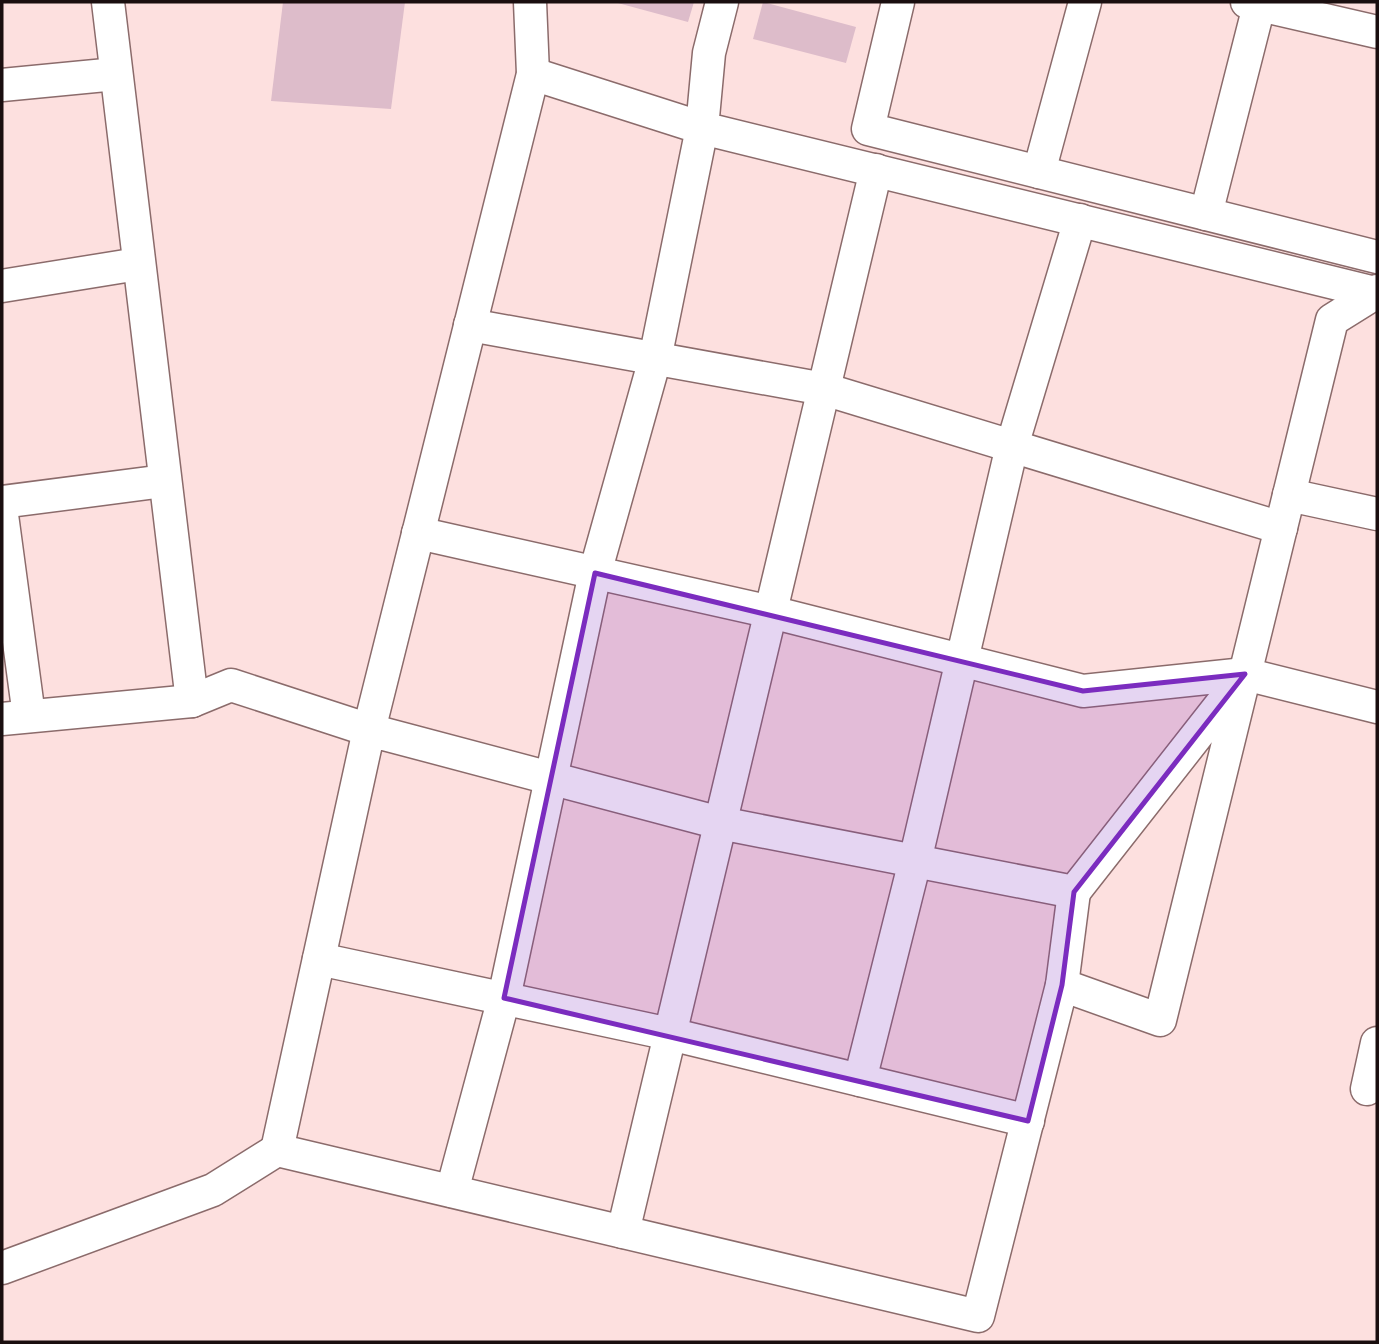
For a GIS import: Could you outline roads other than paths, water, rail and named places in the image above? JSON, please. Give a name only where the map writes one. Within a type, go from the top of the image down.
[{"type":"street","points":[[108,2],[191,701]]},
{"type":"street","points":[[277,1150],[369,730],[533,74],[530,2]]},
{"type":"street","points":[[452,1191],[504,998],[595,573],[656,359],[702,128],[709,53],[722,2]]},
{"type":"street","points":[[898,2],[868,129],[1377,257]]},
{"type":"street","points":[[1039,172],[1085,2]]},
{"type":"street","points":[[1206,214],[1256,3],[1377,32]]},
{"type":"street","points":[[2,85],[116,74]]},
{"type":"street","points":[[533,74],[702,128],[1376,292]]},
{"type":"street","points":[[624,1232],[876,170]]},
{"type":"street","points":[[860,1080],[915,861],[1012,446],[1080,220]]},
{"type":"street","points":[[2,286],[138,264]]},
{"type":"street","points":[[1062,985],[1160,1020],[1332,320],[1376,292]]},
{"type":"street","points":[[470,325],[824,389],[1281,528]]},
{"type":"street","points":[[2,502],[164,481]]},
{"type":"street","points":[[1289,495],[1377,514]]},
{"type":"street","points":[[2,515],[16,717],[191,701],[231,685],[369,730],[720,823],[1074,892]]},
{"type":"street","points":[[418,533],[771,612],[1083,691],[1245,674],[1377,707]]},
{"type":"street","points":[[2,1268],[213,1190],[277,1150],[978,1316],[1062,985],[1074,892],[1245,674]]},
{"type":"street","points":[[319,959],[670,1034],[1028,1121]]},
{"type":"street","points":[[1367,1089],[1377,1044]]}]
